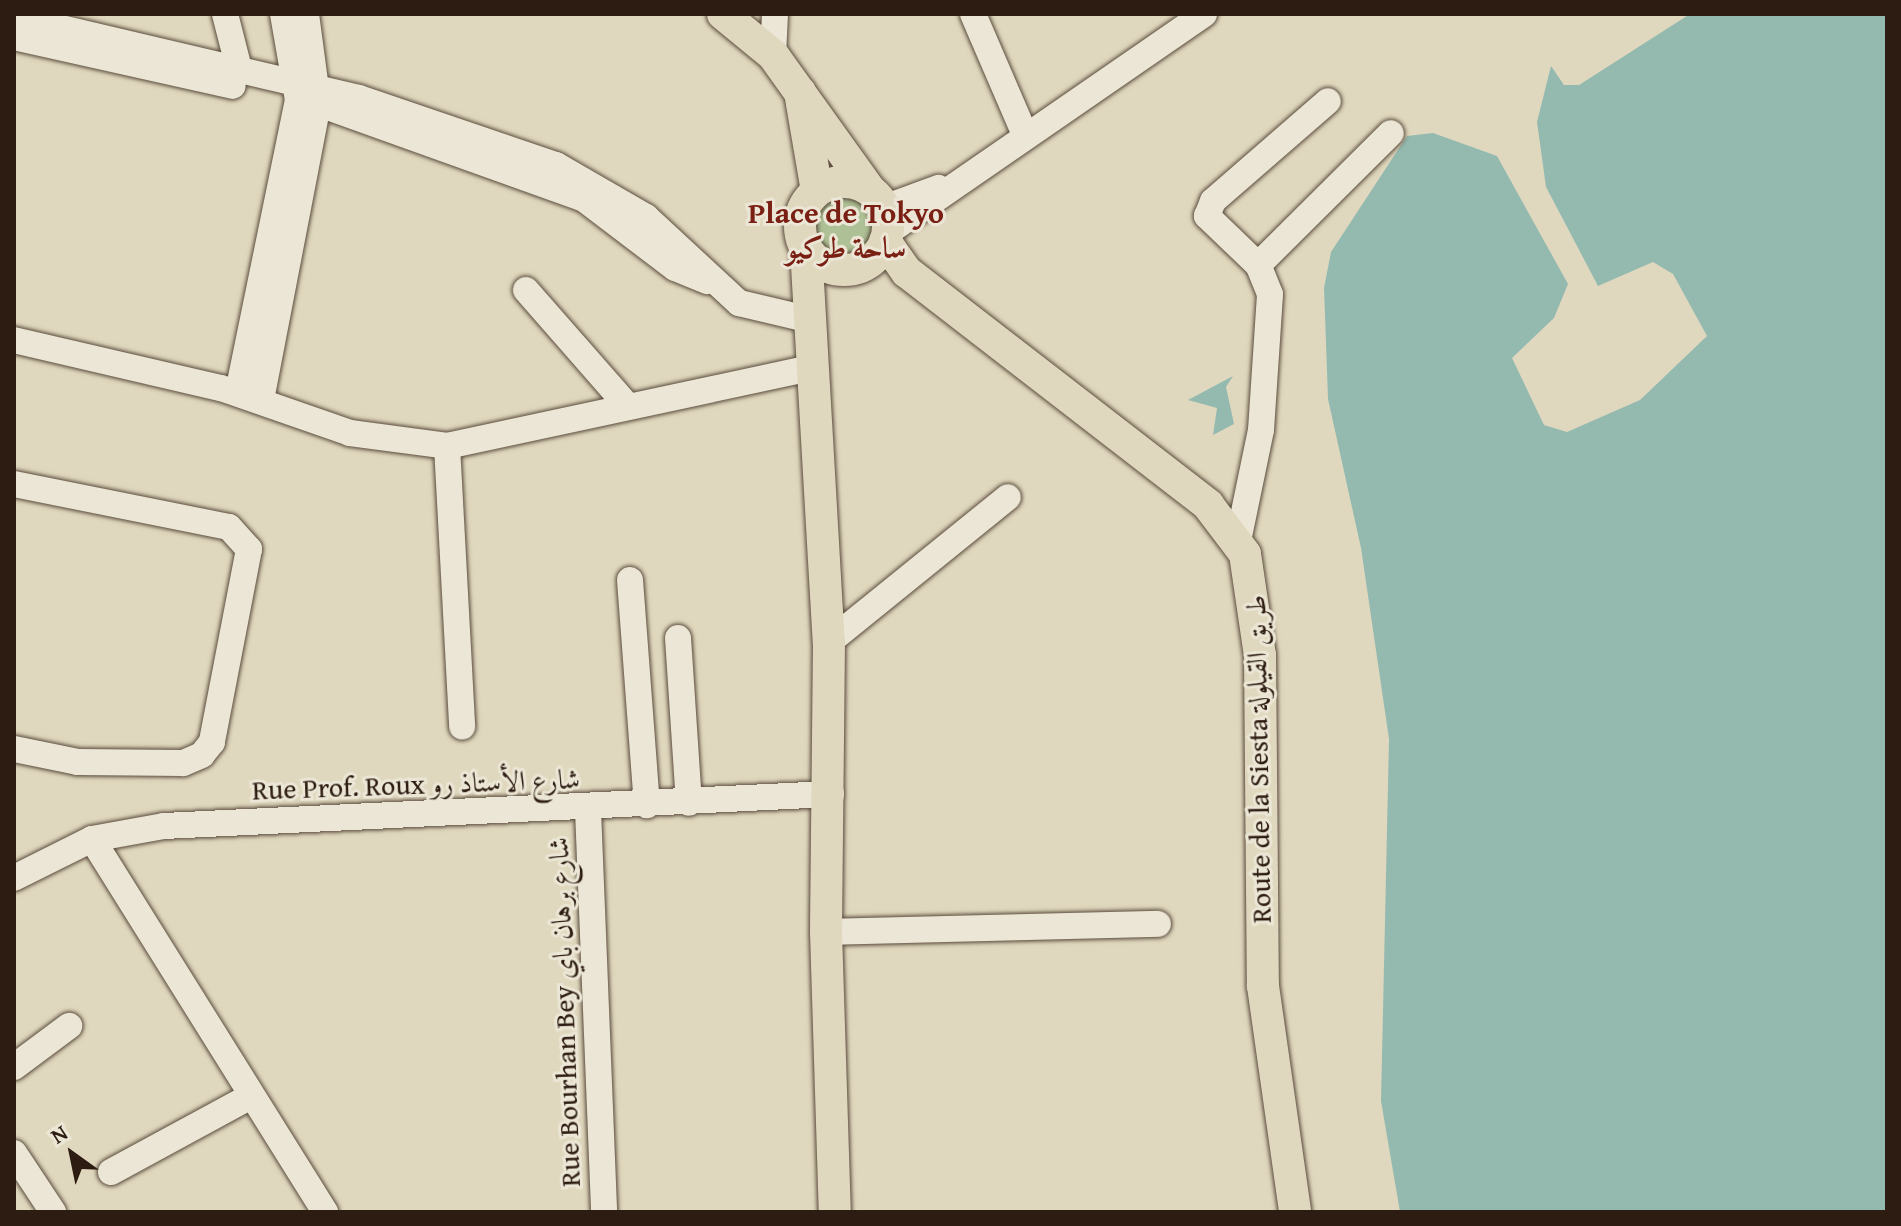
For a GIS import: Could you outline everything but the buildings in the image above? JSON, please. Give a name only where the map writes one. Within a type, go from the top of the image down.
[{"type":"main road","name":"Route de la Siesta طريق القيلولة","points":[[723,14],[773,55],[800,92],[907,272],[1208,505],[1238,541],[1254,577],[1260,655],[1263,986],[1295,1212]]},
{"type":"main road","points":[[800,92],[817,191]]},
{"type":"main road","points":[[811,320],[840,270],[880,226],[843,181],[817,191],[802,211],[829,642],[831,794],[826,932],[835,1212]]},
{"type":"main road","points":[[806,248],[840,270]]},
{"type":"street","points":[[225,14],[239,69]]},
{"type":"street","points":[[283,14],[308,93]]},
{"type":"street","points":[[249,396],[308,93],[306,14]]},
{"type":"street","points":[[773,55],[775,14]]},
{"type":"street","points":[[973,14],[1025,135]]},
{"type":"street","points":[[14,17],[239,69],[581,176],[669,236],[708,281],[757,311],[811,320]]},
{"type":"street","points":[[880,226],[1025,135],[1192,17]]},
{"type":"street","points":[[14,37],[308,93]]},
{"type":"street","points":[[1238,541],[1261,430],[1270,294],[1258,265],[1212,228],[1207,216],[1213,201],[1328,101]]},
{"type":"street","points":[[1258,265],[1391,133]]},
{"type":"street","points":[[526,290],[624,402]]},
{"type":"street","points":[[14,340],[249,396],[350,433],[447,446],[624,402],[812,368]]},
{"type":"street","points":[[447,446],[462,727]]},
{"type":"street","points":[[14,484],[229,527],[249,549],[212,742],[202,755],[183,763],[78,762],[14,749]]},
{"type":"street","points":[[829,642],[1008,497]]},
{"type":"street","points":[[630,580],[647,805]]},
{"type":"street","points":[[678,638],[689,803]]},
{"type":"street","name":"Rue Prof. Roux شارع الأستاذ رو","points":[[14,878],[92,839],[164,826],[588,810],[831,794]]},
{"type":"street","name":"Rue Bourhan Bey شارع برهان باي","points":[[588,810],[604,1212]]},
{"type":"street","points":[[92,839],[249,1097],[325,1212]]},
{"type":"street","points":[[826,932],[1158,924]]},
{"type":"street","points":[[14,1067],[69,1026]]},
{"type":"street","points":[[111,1172],[249,1097]]},
{"type":"street","points":[[14,1153],[53,1212]]},
{"type":"green space","name":"Place de Tokyo ساحة طوكيو","points":[[844,191],[864,197],[874,207],[880,227],[874,247],[864,257],[844,263],[824,257],[814,247],[808,227],[814,207],[824,197]]},
{"type":"water","points":[[1690,14],[1887,14],[1887,1212],[1400,1212],[1381,1101],[1389,739],[1361,548],[1328,399],[1324,288],[1331,252],[1407,136],[1433,133],[1497,156],[1568,284],[1554,318],[1512,358],[1544,425],[1567,432],[1640,400],[1707,336],[1673,274],[1653,262],[1598,286],[1546,187],[1537,122],[1551,66],[1564,85],[1579,85]]},
{"type":"water","points":[[1233,376],[1226,387],[1234,424],[1213,435],[1217,408],[1188,400]]},
{"type":"district","name":"Place de Tokyo ساحة طوكيو","points":[[846,229]]}]
